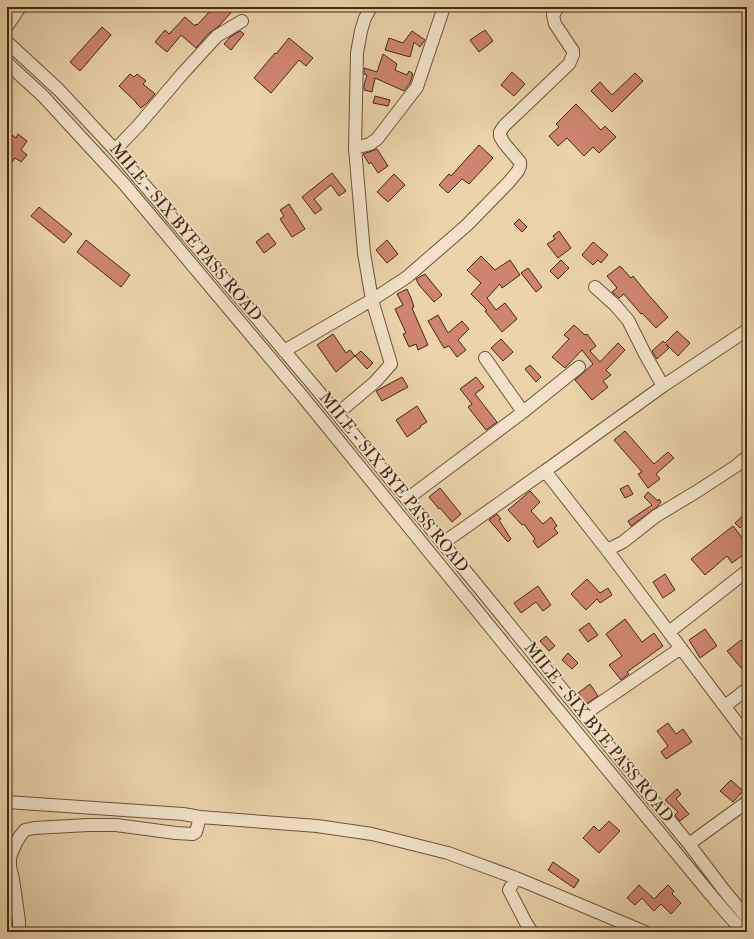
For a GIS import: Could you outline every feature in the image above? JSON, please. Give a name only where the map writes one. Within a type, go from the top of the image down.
[{"type":"street","points":[[7,26],[20,7]]},
{"type":"street","points":[[337,414],[375,382],[391,364],[372,300],[364,253],[355,148],[357,53],[361,31],[365,18],[371,7]]},
{"type":"street","points":[[355,148],[370,144],[377,139],[417,87],[444,7]]},
{"type":"street","points":[[284,351],[363,306],[406,277],[467,225],[518,171],[520,162],[504,143],[500,136],[500,132],[504,126],[568,64],[573,55],[573,51],[555,24],[553,15],[558,7]]},
{"type":"street","points":[[115,150],[217,36],[242,21]]},
{"type":"street","points":[[7,42],[59,90],[115,150],[314,386],[689,844],[747,918]]},
{"type":"street","name":"MILE - SIX BYE PASS ROAD","points":[[7,63],[43,96],[125,185],[303,397],[536,683],[743,932]]},
{"type":"street","points":[[595,287],[615,305],[628,320],[663,386]]},
{"type":"street","points":[[443,543],[663,386],[747,330]]},
{"type":"street","points":[[485,358],[524,412]]},
{"type":"street","points":[[407,500],[524,412],[579,367]]},
{"type":"street","points":[[303,397],[314,386]]},
{"type":"street","points":[[607,550],[623,542],[656,516],[736,466],[747,457]]},
{"type":"street","points":[[545,471],[607,550],[747,736]]},
{"type":"street","points":[[669,632],[747,571]]},
{"type":"street","points":[[584,715],[681,648]]},
{"type":"street","points":[[725,706],[747,689]]},
{"type":"street","points":[[7,802],[317,826],[372,834],[448,854],[516,878],[645,932]]},
{"type":"street","points":[[689,844],[747,802]]},
{"type":"street","points":[[19,932],[19,921],[10,867],[10,857],[16,843],[25,830],[34,828],[116,825],[193,834],[196,832],[200,817]]},
{"type":"street","points":[[516,878],[509,890],[532,932]]},
{"type":"building","points":[[214,7],[236,7],[196,48],[181,35],[167,52],[155,42],[165,30],[169,34],[185,17],[195,26],[196,24],[197,25]]},
{"type":"building","points":[[102,27],[111,35],[80,71],[70,62]]},
{"type":"building","points":[[485,30],[493,41],[479,52],[470,40]]},
{"type":"building","points":[[240,31],[244,34],[231,50],[224,44],[230,37]]},
{"type":"building","points":[[412,31],[425,40],[420,47],[414,42],[410,57],[385,50],[389,38],[403,43]]},
{"type":"building","points":[[289,38],[313,58],[306,66],[299,60],[271,93],[254,78]]},
{"type":"building","points":[[383,54],[397,64],[395,70],[407,75],[409,71],[413,74],[410,83],[404,91],[375,78],[372,92],[364,90],[367,75],[364,74],[364,68],[377,72]]},
{"type":"building","points":[[512,72],[525,84],[514,96],[501,85]]},
{"type":"building","points":[[635,73],[643,81],[612,112],[591,91],[600,82],[612,95]]},
{"type":"building","points":[[130,74],[134,77],[137,74],[146,81],[143,84],[155,94],[141,108],[119,86]]},
{"type":"building","points":[[375,96],[390,100],[388,106],[373,103]]},
{"type":"building","points":[[576,104],[601,130],[605,126],[616,137],[599,153],[593,147],[584,156],[567,138],[558,146],[549,136],[559,127],[556,124]]},
{"type":"building","points":[[18,134],[27,141],[21,150],[27,155],[21,162],[15,158],[7,169],[7,141],[12,135],[16,138]]},
{"type":"building","points":[[479,145],[493,158],[469,184],[462,179],[448,193],[439,185],[449,174],[451,176]]},
{"type":"building","points":[[377,149],[388,166],[378,173],[371,162],[369,164],[363,154]]},
{"type":"building","points":[[332,173],[346,191],[339,196],[331,185],[314,199],[322,209],[315,214],[302,197]]},
{"type":"building","points":[[394,174],[405,185],[388,202],[377,192]]},
{"type":"building","points":[[289,204],[305,229],[292,237],[280,219],[284,216],[280,210]]},
{"type":"building","points":[[39,207],[72,234],[64,243],[31,216]]},
{"type":"building","points":[[519,219],[527,227],[522,232],[514,224]]},
{"type":"building","points":[[559,231],[571,248],[558,258],[547,244],[555,239],[553,236]]},
{"type":"building","points":[[268,233],[276,244],[264,253],[256,242]]},
{"type":"building","points":[[86,240],[130,275],[121,287],[77,252]]},
{"type":"building","points":[[387,240],[398,254],[387,263],[376,250]]},
{"type":"building","points":[[593,242],[608,255],[601,263],[598,260],[593,265],[582,255]]},
{"type":"building","points":[[481,256],[495,270],[510,260],[520,275],[502,288],[500,284],[487,298],[496,310],[505,303],[517,319],[502,332],[485,311],[487,310],[471,294],[481,283],[467,270]]},
{"type":"building","points":[[561,260],[569,268],[558,279],[550,271]]},
{"type":"building","points":[[620,266],[631,278],[633,276],[668,317],[656,328],[642,313],[641,314],[624,294],[619,298],[612,292],[617,288],[607,276]]},
{"type":"building","points":[[528,268],[542,287],[536,292],[521,273]]},
{"type":"building","points":[[425,274],[442,295],[434,302],[419,285],[416,279]]},
{"type":"building","points":[[407,289],[414,307],[412,308],[428,345],[418,350],[416,344],[409,347],[403,334],[406,333],[395,309],[403,305],[397,294]]},
{"type":"building","points":[[438,315],[448,333],[462,321],[469,329],[458,340],[466,350],[457,357],[449,346],[444,348],[428,321]]},
{"type":"building","points":[[574,325],[585,335],[587,334],[596,346],[590,351],[600,362],[618,343],[625,350],[606,370],[611,375],[603,381],[608,387],[592,400],[575,380],[593,364],[582,350],[565,368],[552,357],[569,339],[564,335]]},
{"type":"building","points":[[677,331],[690,343],[678,356],[666,344],[669,348],[657,359],[652,351],[663,341],[665,343]]},
{"type":"building","points":[[333,334],[346,353],[350,350],[355,356],[336,372],[317,345]]},
{"type":"building","points":[[501,339],[513,352],[503,361],[491,348]]},
{"type":"building","points":[[361,351],[373,363],[367,369],[355,356]]},
{"type":"building","points":[[530,365],[541,377],[536,382],[525,369]]},
{"type":"building","points":[[402,377],[408,387],[382,401],[376,391]]},
{"type":"building","points":[[476,377],[484,387],[475,394],[497,422],[486,430],[468,407],[472,404],[460,389]]},
{"type":"building","points":[[417,406],[427,422],[407,437],[396,420]]},
{"type":"building","points":[[625,431],[654,464],[668,452],[674,458],[656,474],[660,479],[648,488],[638,474],[642,472],[614,440]]},
{"type":"building","points":[[628,485],[633,494],[625,498],[620,489]]},
{"type":"building","points":[[440,488],[461,514],[452,522],[429,497]]},
{"type":"building","points":[[530,491],[540,502],[531,511],[543,524],[551,517],[557,526],[554,528],[558,533],[538,548],[533,541],[535,539],[524,524],[522,525],[508,510]]},
{"type":"building","points":[[648,492],[661,502],[657,507],[631,526],[628,521],[652,505],[644,497]]},
{"type":"building","points":[[747,512],[747,521],[740,528],[735,523]]},
{"type":"building","points":[[497,514],[511,539],[508,542],[489,520]]},
{"type":"building","points":[[733,526],[747,544],[747,552],[732,563],[727,556],[705,575],[691,559]]},
{"type":"building","points":[[665,574],[675,590],[663,598],[653,582]]},
{"type":"building","points":[[587,579],[600,593],[608,588],[612,595],[600,603],[597,599],[586,610],[571,594]]},
{"type":"building","points":[[538,586],[551,605],[543,611],[536,602],[521,613],[514,603]]},
{"type":"building","points":[[625,619],[642,642],[654,633],[663,646],[627,672],[629,674],[621,680],[609,665],[622,656],[606,634]]},
{"type":"building","points":[[589,623],[598,635],[588,642],[579,630]]},
{"type":"building","points":[[705,629],[717,646],[700,658],[689,640]]},
{"type":"building","points":[[546,636],[555,646],[549,651],[540,641]]},
{"type":"building","points":[[741,640],[747,648],[747,665],[742,669],[727,651]]},
{"type":"building","points":[[568,653],[578,663],[572,669],[562,660]]},
{"type":"building","points":[[590,684],[598,696],[586,704],[578,693]]},
{"type":"building","points":[[668,723],[676,734],[683,729],[692,742],[666,759],[661,752],[668,746],[657,731]]},
{"type":"building","points":[[731,780],[743,791],[733,802],[720,791]]},
{"type":"building","points":[[677,789],[681,794],[676,799],[689,814],[680,821],[675,815],[678,812],[665,800]]},
{"type":"building","points":[[609,821],[620,831],[599,853],[583,838],[594,826],[599,831]]},
{"type":"building","points":[[553,862],[579,880],[574,888],[548,870]]},
{"type":"building","points":[[639,885],[654,899],[668,885],[674,891],[672,894],[681,903],[671,914],[661,904],[654,911],[642,898],[635,905],[627,898]]}]
